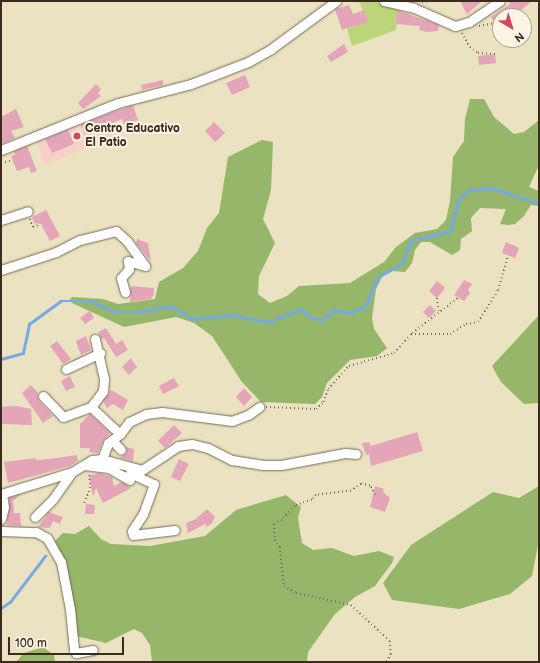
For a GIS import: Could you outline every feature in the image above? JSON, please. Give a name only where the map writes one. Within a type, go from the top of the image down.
[{"type":"street","points":[[1,150],[118,103],[191,84],[248,62],[271,49],[336,1]]},
{"type":"street","points":[[384,1],[414,8],[457,25],[469,22],[500,1]]},
{"type":"street","points":[[1,220],[28,211]]},
{"type":"street","points":[[1,270],[56,252],[80,240],[116,231],[127,241],[145,266],[128,261],[129,269],[121,278],[125,292]]},
{"type":"street","points":[[43,396],[63,417],[92,407],[103,391],[100,353],[95,339]]},
{"type":"street","points":[[66,369],[100,353]]},
{"type":"street","points":[[92,407],[116,437],[121,450]]},
{"type":"street","points":[[102,459],[108,443],[116,437],[129,422],[154,412],[232,421],[248,416],[259,407]]},
{"type":"street","points":[[1,519],[4,507],[1,494],[72,472],[102,459],[142,470],[178,446],[192,444],[208,448],[232,460],[262,465],[281,466],[344,453],[356,454]]},
{"type":"street","points":[[88,465],[137,474],[154,484],[143,514],[132,531],[133,535],[174,530]]},
{"type":"street","points":[[119,471],[130,480]]},
{"type":"street","points":[[35,517],[66,483],[72,472]]},
{"type":"street","points":[[1,532],[36,532],[47,538],[61,562],[70,609],[74,650],[76,653],[93,650]]},
{"type":"path","points":[[457,25],[474,50],[478,53],[495,54]]},
{"type":"path","points":[[1,163],[12,160]]},
{"type":"path","points":[[28,211],[33,228],[38,225]]},
{"type":"path","points":[[411,334],[450,334],[466,324],[478,322],[498,290],[508,255]]},
{"type":"path","points":[[437,298],[439,311]]},
{"type":"path","points":[[259,407],[316,409],[323,402],[328,389],[349,366],[394,353],[411,334],[439,311],[458,298]]},
{"type":"path","points":[[84,503],[90,488],[88,465]]},
{"type":"path","points":[[375,495],[370,486],[361,484],[351,491],[316,495],[312,500],[295,506],[282,520],[274,524],[275,540],[280,547],[284,586],[296,593],[351,605],[390,641],[391,654],[387,662]]},
{"type":"shaded area","points":[[109,112],[117,132],[92,146],[44,165],[36,139]]},
{"type":"green space","points":[[359,1],[373,1],[398,7],[396,30],[352,46],[347,29],[367,22]]},
{"type":"green space","points":[[470,99],[484,99],[494,117],[514,134],[524,132],[539,120],[539,165],[529,187],[539,191],[539,206],[531,205],[524,216],[515,224],[508,225],[500,224],[506,209],[480,208],[471,218],[472,231],[461,239],[460,250],[452,255],[430,242],[421,242],[415,250],[412,263],[405,272],[393,271],[382,277],[376,289],[372,318],[374,329],[387,348],[377,356],[350,360],[327,383],[322,397],[315,404],[261,402],[242,382],[212,336],[194,323],[176,317],[124,327],[72,303],[70,299],[72,297],[103,299],[118,304],[155,299],[159,282],[183,268],[198,251],[207,228],[219,213],[228,157],[262,140],[273,142],[271,190],[263,219],[275,243],[259,276],[258,294],[270,303],[287,296],[299,286],[350,283],[384,262],[396,247],[415,233],[437,229],[446,220],[450,201],[453,157],[464,141],[465,119]]},
{"type":"green space","points":[[539,315],[539,403],[524,404],[501,382],[492,366]]},
{"type":"green space","points":[[539,486],[539,540],[532,576],[510,594],[459,609],[392,600],[383,583],[411,545],[493,492],[519,498]]},
{"type":"green space","points":[[286,495],[301,507],[298,518],[302,543],[313,550],[332,548],[354,556],[379,551],[394,557],[392,563],[375,586],[355,597],[335,614],[308,652],[307,662],[152,662],[150,645],[142,633],[134,629],[106,643],[76,636],[72,598],[55,541],[63,533],[75,534],[89,526],[101,539],[111,544],[150,546],[205,536],[236,510]]},
{"type":"green space","points":[[43,647],[54,655],[55,662],[16,662],[24,653]]},
{"type":"building","points":[[460,1],[482,1],[467,14]]},
{"type":"building","points":[[508,1],[532,1],[524,8],[504,8],[510,4]]},
{"type":"building","points":[[349,5],[353,14],[364,10],[368,22],[342,30],[335,9]]},
{"type":"building","points":[[397,10],[439,25],[438,31],[427,32],[419,30],[420,26],[396,24]]},
{"type":"building","points":[[344,44],[348,52],[331,62],[327,56]]},
{"type":"building","points":[[495,54],[496,63],[479,65],[478,56]]},
{"type":"building","points":[[245,75],[250,87],[232,95],[226,83]]},
{"type":"building","points":[[163,80],[163,85],[142,90],[141,85]]},
{"type":"building","points":[[96,84],[101,89],[98,93],[101,96],[83,109],[78,103]]},
{"type":"building","points":[[133,105],[138,120],[124,125],[122,119],[85,134],[81,124]]},
{"type":"building","points":[[16,109],[24,127],[11,131],[15,138],[1,144],[1,117]]},
{"type":"building","points":[[214,122],[225,133],[215,142],[205,131]]},
{"type":"building","points":[[68,130],[74,144],[52,153],[45,139]]},
{"type":"building","points":[[27,146],[37,171],[31,173],[29,167],[17,171],[11,156],[15,155],[14,151]]},
{"type":"building","points":[[46,210],[60,236],[50,241],[41,224],[34,223],[32,217]]},
{"type":"building","points":[[137,239],[148,243],[151,261],[136,243]]},
{"type":"building","points":[[506,242],[519,248],[515,258],[502,253]]},
{"type":"building","points":[[464,280],[472,284],[468,290],[470,293],[464,301],[454,295]]},
{"type":"building","points":[[437,281],[445,288],[437,298],[429,291]]},
{"type":"building","points":[[131,286],[154,288],[154,294],[151,299],[130,302]]},
{"type":"building","points":[[430,305],[436,311],[429,318],[423,312]]},
{"type":"building","points":[[90,311],[94,318],[85,324],[80,318]]},
{"type":"building","points":[[106,328],[116,344],[122,340],[128,350],[116,357],[104,338],[101,339],[98,332]]},
{"type":"building","points":[[86,336],[91,350],[81,355],[76,341]]},
{"type":"building","points":[[57,341],[71,359],[63,364],[50,346]]},
{"type":"building","points":[[131,358],[137,367],[129,375],[122,367]]},
{"type":"building","points":[[70,376],[75,387],[66,391],[61,381]]},
{"type":"building","points":[[174,378],[179,386],[163,394],[159,386]]},
{"type":"building","points":[[31,385],[38,393],[38,400],[53,416],[43,423],[22,393]]},
{"type":"building","points":[[244,388],[252,397],[244,406],[236,397]]},
{"type":"building","points":[[111,390],[128,400],[123,410],[113,404],[107,408],[103,401]]},
{"type":"building","points":[[16,406],[31,409],[32,425],[1,424],[1,407]]},
{"type":"building","points":[[90,414],[110,433],[103,441],[98,453],[89,452],[90,448],[80,448],[80,424]]},
{"type":"building","points":[[174,425],[182,433],[165,448],[158,441]]},
{"type":"building","points":[[417,432],[423,451],[371,466],[369,454],[366,455],[362,443],[369,442],[371,446]]},
{"type":"building","points":[[126,447],[134,449],[133,461],[120,458],[127,452]]},
{"type":"building","points":[[77,455],[78,461],[70,466],[8,483],[4,462],[36,458],[36,460],[49,459]]},
{"type":"building","points":[[179,459],[189,464],[180,481],[171,477]]},
{"type":"building","points":[[99,473],[112,477],[114,486],[122,482],[131,488],[103,503],[96,488],[93,497],[89,476]]},
{"type":"building","points":[[375,486],[384,489],[383,492],[390,498],[385,512],[370,507]]},
{"type":"building","points":[[21,494],[13,501],[14,513],[20,513],[21,526],[7,525],[9,498]]},
{"type":"building","points":[[86,504],[95,505],[94,514],[85,514]]},
{"type":"building","points":[[207,509],[215,517],[212,523],[207,527],[205,524],[188,533],[186,523],[196,519]]},
{"type":"building","points":[[49,512],[63,517],[60,524],[53,521],[50,528],[38,527]]},
{"type":"waterway","points":[[1,359],[23,353],[29,324],[61,301],[91,301],[116,312],[137,312],[170,306],[193,319],[230,315],[269,322],[301,309],[313,318],[322,320],[334,310],[351,313],[366,306],[378,277],[402,263],[412,240],[450,232],[459,199],[469,190],[491,188],[539,203]]},
{"type":"waterway","points":[[1,608],[10,602],[45,556]]},
{"type":"place","name":"Centro Educativo El Patio","points":[[77,136]]}]
